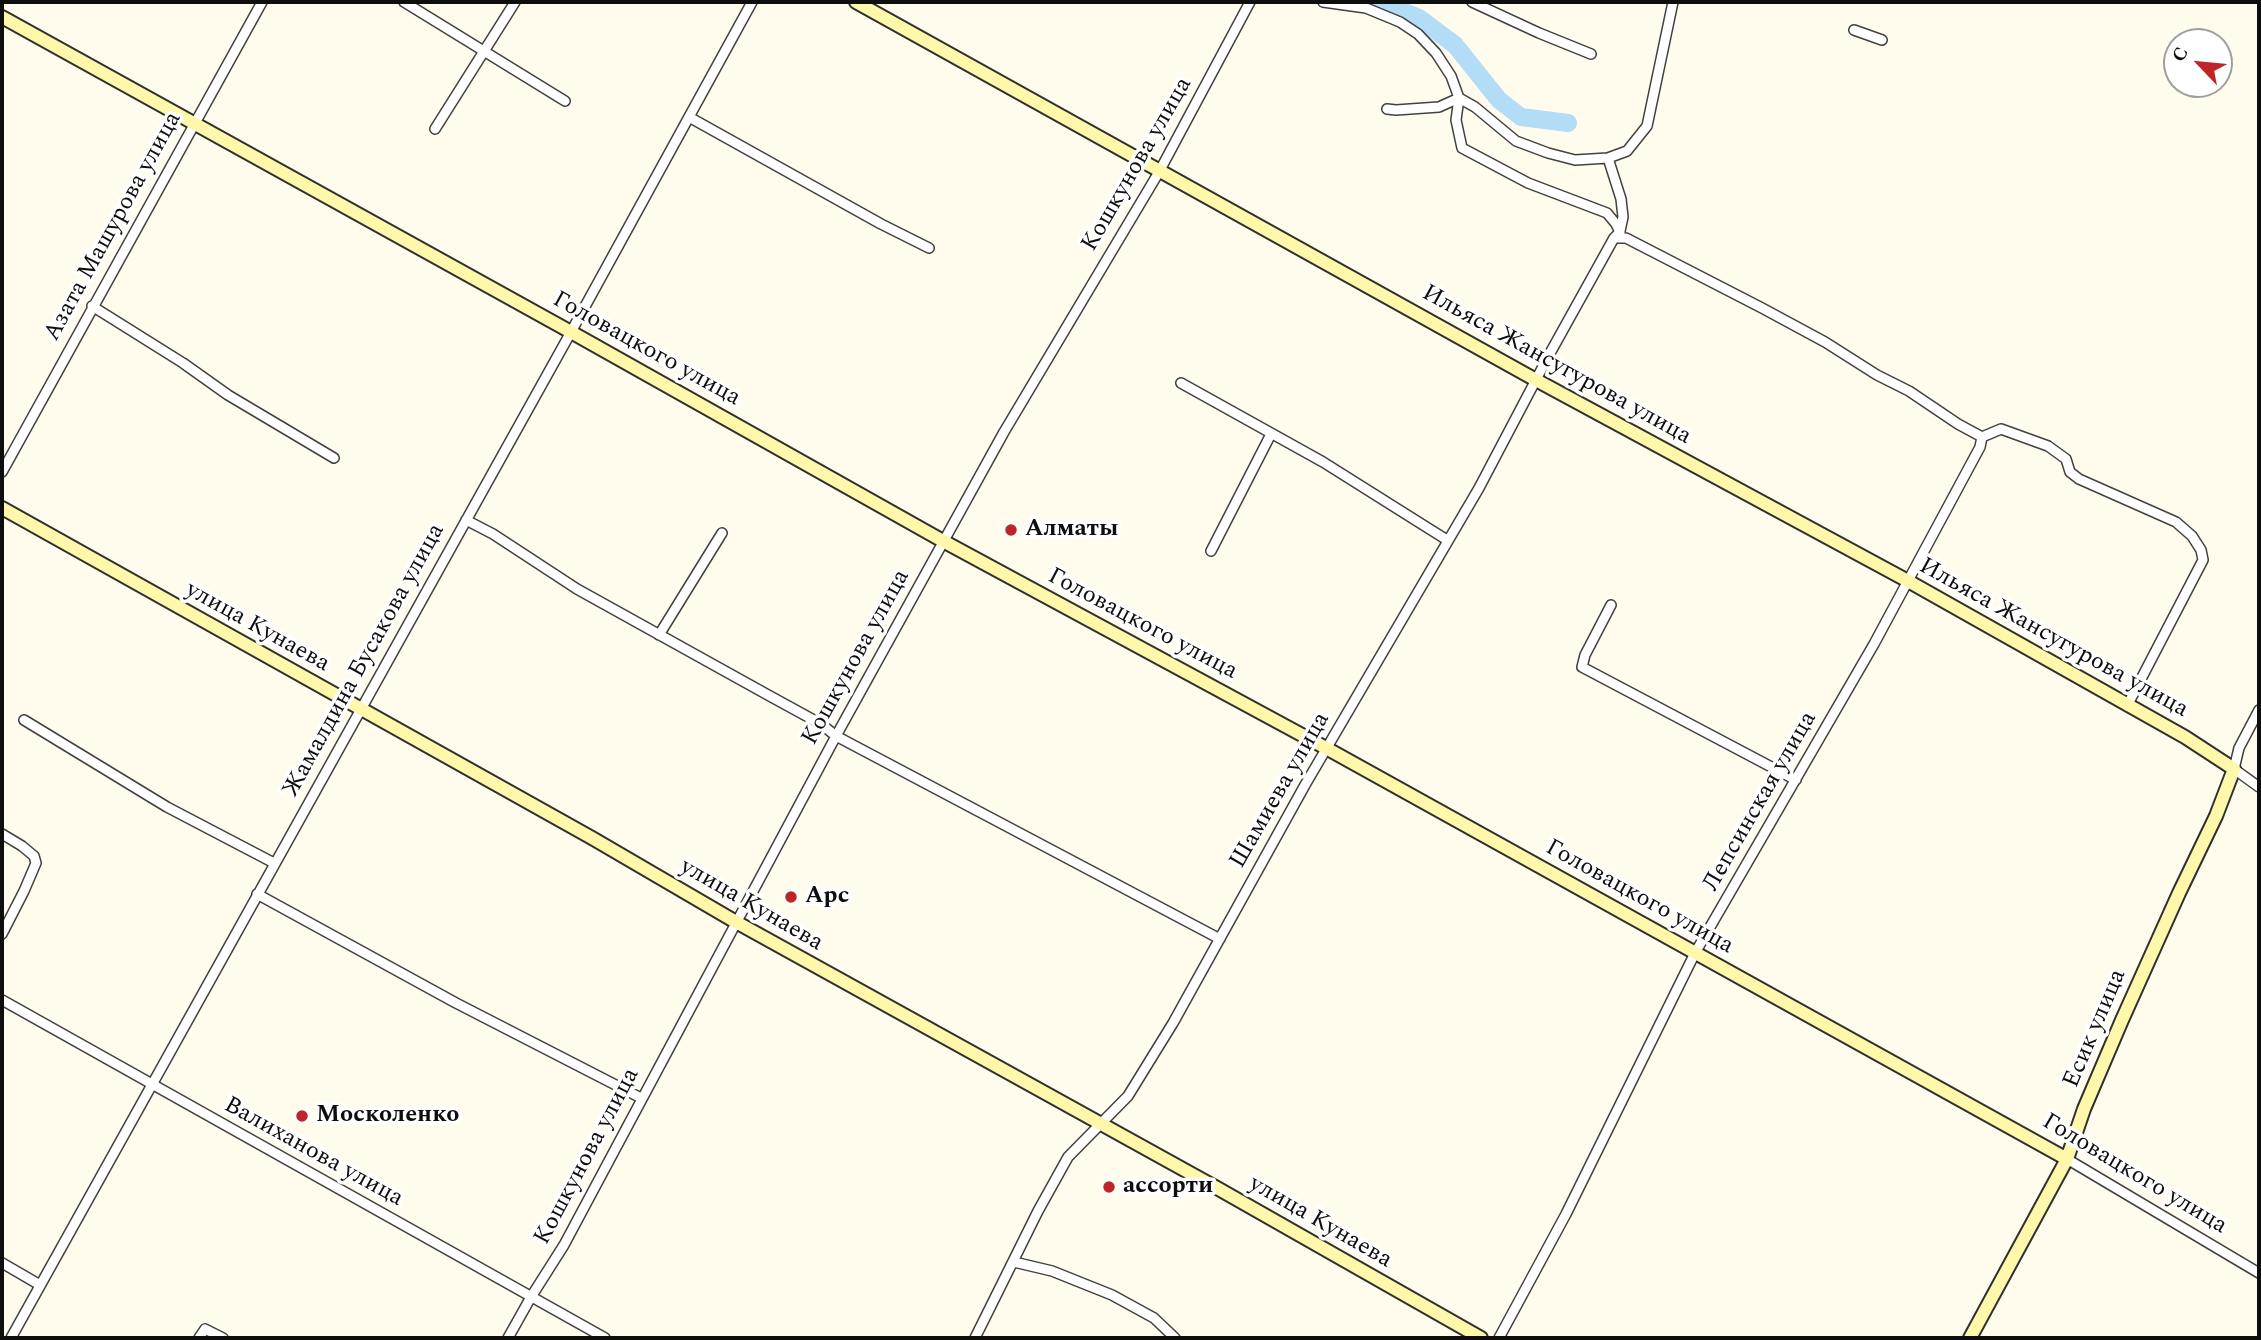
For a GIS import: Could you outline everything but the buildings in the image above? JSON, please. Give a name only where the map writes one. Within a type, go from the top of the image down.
[{"type":"street","name":"Азата Машурова улица","points":[[2,472],[262,2]]},
{"type":"street","points":[[404,2],[565,101]]},
{"type":"street","points":[[435,129],[515,2]]},
{"type":"street","name":"Жамалдина Бусакова улица","points":[[11,1338],[752,2]]},
{"type":"street","name":"Ильяса Жансугурова улица","points":[[856,2],[1536,380],[1908,581],[2185,737],[2234,769]]},
{"type":"street","name":"Кошкунова улица","points":[[508,1338],[564,1245],[943,541],[1004,432],[1159,172],[1250,2]]},
{"type":"street","points":[[1323,2],[1366,8],[1400,22],[1418,34],[1436,53],[1451,76],[1460,98],[1456,120],[1462,148],[1528,183],[1607,213],[1616,224],[1617,235]]},
{"type":"street","points":[[1472,2],[1591,54]]},
{"type":"street","points":[[1460,98],[1516,141],[1548,153],[1575,160],[1608,159],[1627,151],[1647,126],[1673,2]]},
{"type":"street","name":"Головацкого улица","points":[[2,17],[943,541],[1326,748],[2067,1159],[2259,1273]]},
{"type":"street","points":[[1854,30],[1882,40]]},
{"type":"street","points":[[1387,109],[1439,107],[1460,98]]},
{"type":"street","points":[[689,117],[929,248]]},
{"type":"street","points":[[1608,159],[1621,199],[1623,217],[1617,235]]},
{"type":"street","points":[[1617,235],[1825,342],[1982,437],[2001,429],[2048,446],[2066,459],[2070,472],[2079,479],[2176,522],[2192,536],[2201,550],[2203,561],[2127,706]]},
{"type":"street","name":"Шамиева улица","points":[[977,1338],[1038,1211],[1068,1157],[1128,1096],[1140,1078],[1326,748],[1479,488],[1617,235]]},
{"type":"street","points":[[92,306],[183,363],[228,395],[334,458]]},
{"type":"street","points":[[1181,383],[1323,462],[1447,540]]},
{"type":"street","points":[[1211,551],[1271,434]]},
{"type":"street","name":"Лепсинская улица","points":[[1499,1338],[1566,1214],[1695,953],[1797,780],[1908,581],[1980,447],[1982,437]]},
{"type":"street","name":"улица Кунаева","points":[[2,508],[1481,1338]]},
{"type":"street","points":[[466,520],[493,534],[577,589],[821,724],[836,736],[1220,939]]},
{"type":"street","points":[[659,635],[722,533]]},
{"type":"street","points":[[1611,605],[1585,655],[1582,667],[1797,780]]},
{"type":"street","points":[[2259,710],[2239,747],[2234,769],[2259,787]]},
{"type":"street","points":[[24,720],[167,807],[274,863]]},
{"type":"street","name":"Есик улица","points":[[1970,1338],[2067,1159],[2084,1109],[2122,1020],[2216,816],[2234,769]]},
{"type":"street","points":[[2,834],[34,856],[36,863],[2,934]]},
{"type":"street","points":[[257,894],[456,1003],[641,1098]]},
{"type":"street","name":"Валиханова улица","points":[[2,1000],[605,1338]]},
{"type":"street","points":[[1014,1262],[1052,1271],[1112,1295],[1154,1318],[1163,1334],[1175,1338]]},
{"type":"street","points":[[2,1263],[40,1285]]},
{"type":"street","points":[[200,1338],[205,1329],[223,1338]]},
{"type":"waterway","points":[[1381,2],[1419,18],[1455,45],[1499,100],[1521,117],[1568,123]]},
{"type":"place","name":"Алматы","points":[[1011,530]]},
{"type":"place","name":"Арс","points":[[791,897]]},
{"type":"place","name":"Москоленко","points":[[302,1116]]},
{"type":"place","name":"ассорти","points":[[1109,1187]]}]
